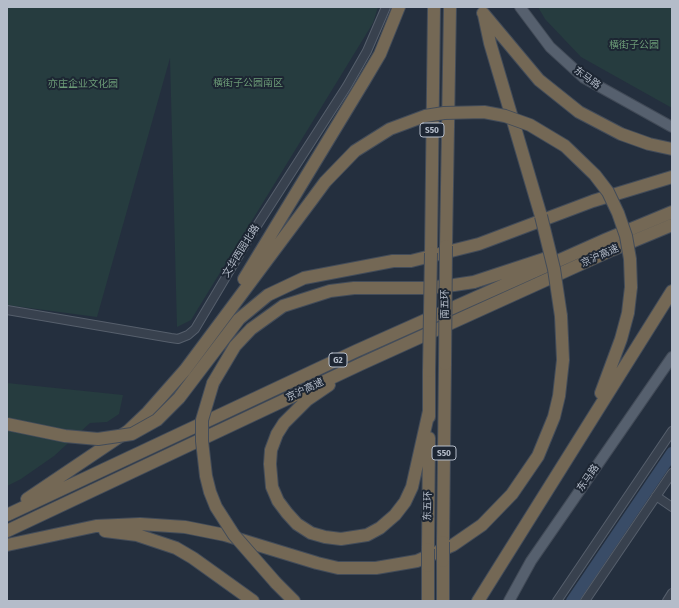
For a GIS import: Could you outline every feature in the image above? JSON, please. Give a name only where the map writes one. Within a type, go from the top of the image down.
[{"type":"highway","points":[[207,340],[380,54],[399,7]]},
{"type":"highway","name":"南五环","points":[[429,411],[434,7]]},
{"type":"highway","name":"南五环","points":[[444,601],[443,542],[450,7]]},
{"type":"highway","points":[[482,10],[539,80],[579,112],[621,134],[649,144],[672,149]]},
{"type":"highway","points":[[7,545],[96,526],[119,524],[165,526],[224,535],[338,568],[376,568],[417,561],[453,545],[482,525],[512,494],[538,456],[554,417],[559,396],[564,360],[561,316],[554,269],[541,216],[490,43],[482,10]]},
{"type":"highway","points":[[7,514],[128,431],[166,392],[207,340],[325,182],[355,151],[390,129],[425,116],[444,113],[484,112],[505,116],[530,125],[565,146],[595,175],[608,192],[618,213],[626,236],[630,260],[631,287],[628,313],[612,365],[581,436]]},
{"type":"highway","points":[[7,424],[65,436],[92,438],[132,434],[157,420],[179,398],[239,319],[268,295],[304,278],[386,262],[411,261],[479,244],[593,201],[672,176]]},
{"type":"highway","name":"京沪高速","points":[[7,514],[356,351],[607,239],[672,212]]},
{"type":"highway","name":"京沪高速","points":[[7,531],[361,364],[612,250],[672,225]]},
{"type":"highway","points":[[294,601],[276,583],[234,535],[216,507],[206,476],[202,441],[202,420],[206,402],[213,384],[235,346],[251,329],[284,306],[303,298],[330,290],[354,288],[427,288],[474,282],[607,239]]},
{"type":"highway","points":[[478,601],[672,291]]},
{"type":"highway","points":[[361,364],[307,400],[294,411],[277,434],[271,450],[270,464],[272,487],[282,507],[297,524],[311,532],[325,537],[348,539],[367,535],[380,528],[395,515],[405,502],[412,487],[429,411]]},
{"type":"highway","name":"东五环","points":[[428,601],[429,411]]},
{"type":"highway","points":[[64,532],[94,530],[137,534],[156,540],[193,558],[253,601]]},
{"type":"main road","name":"东马路","points":[[520,7],[550,47],[584,78],[672,127]]},
{"type":"main road","name":"东马路","points":[[509,601],[531,561],[672,358]]},
{"type":"street","name":"文华西园北路","points":[[7,310],[178,339],[188,335],[195,329],[251,235],[347,86],[367,51],[386,7]]},
{"type":"street","points":[[557,601],[672,431]]},
{"type":"street","points":[[585,601],[672,473]]},
{"type":"street","points":[[656,496],[672,507]]},
{"type":"street","points":[[667,601],[672,593]]},
{"type":"green space","points":[[7,7],[378,7],[373,23],[191,320],[177,327],[170,58],[97,317],[7,305]]},
{"type":"green space","name":"横街子公园","points":[[538,7],[672,7],[672,108],[581,57],[545,19]]},
{"type":"green space","points":[[7,383],[123,395],[119,414],[107,422],[90,423],[54,456],[21,479],[7,486]]},
{"type":"waterway","points":[[572,601],[672,453]]},
{"type":"park label","name":"横街子公园南区","points":[[248,83]]},
{"type":"park label","name":"亦庄企业文化园","points":[[83,84]]}]
